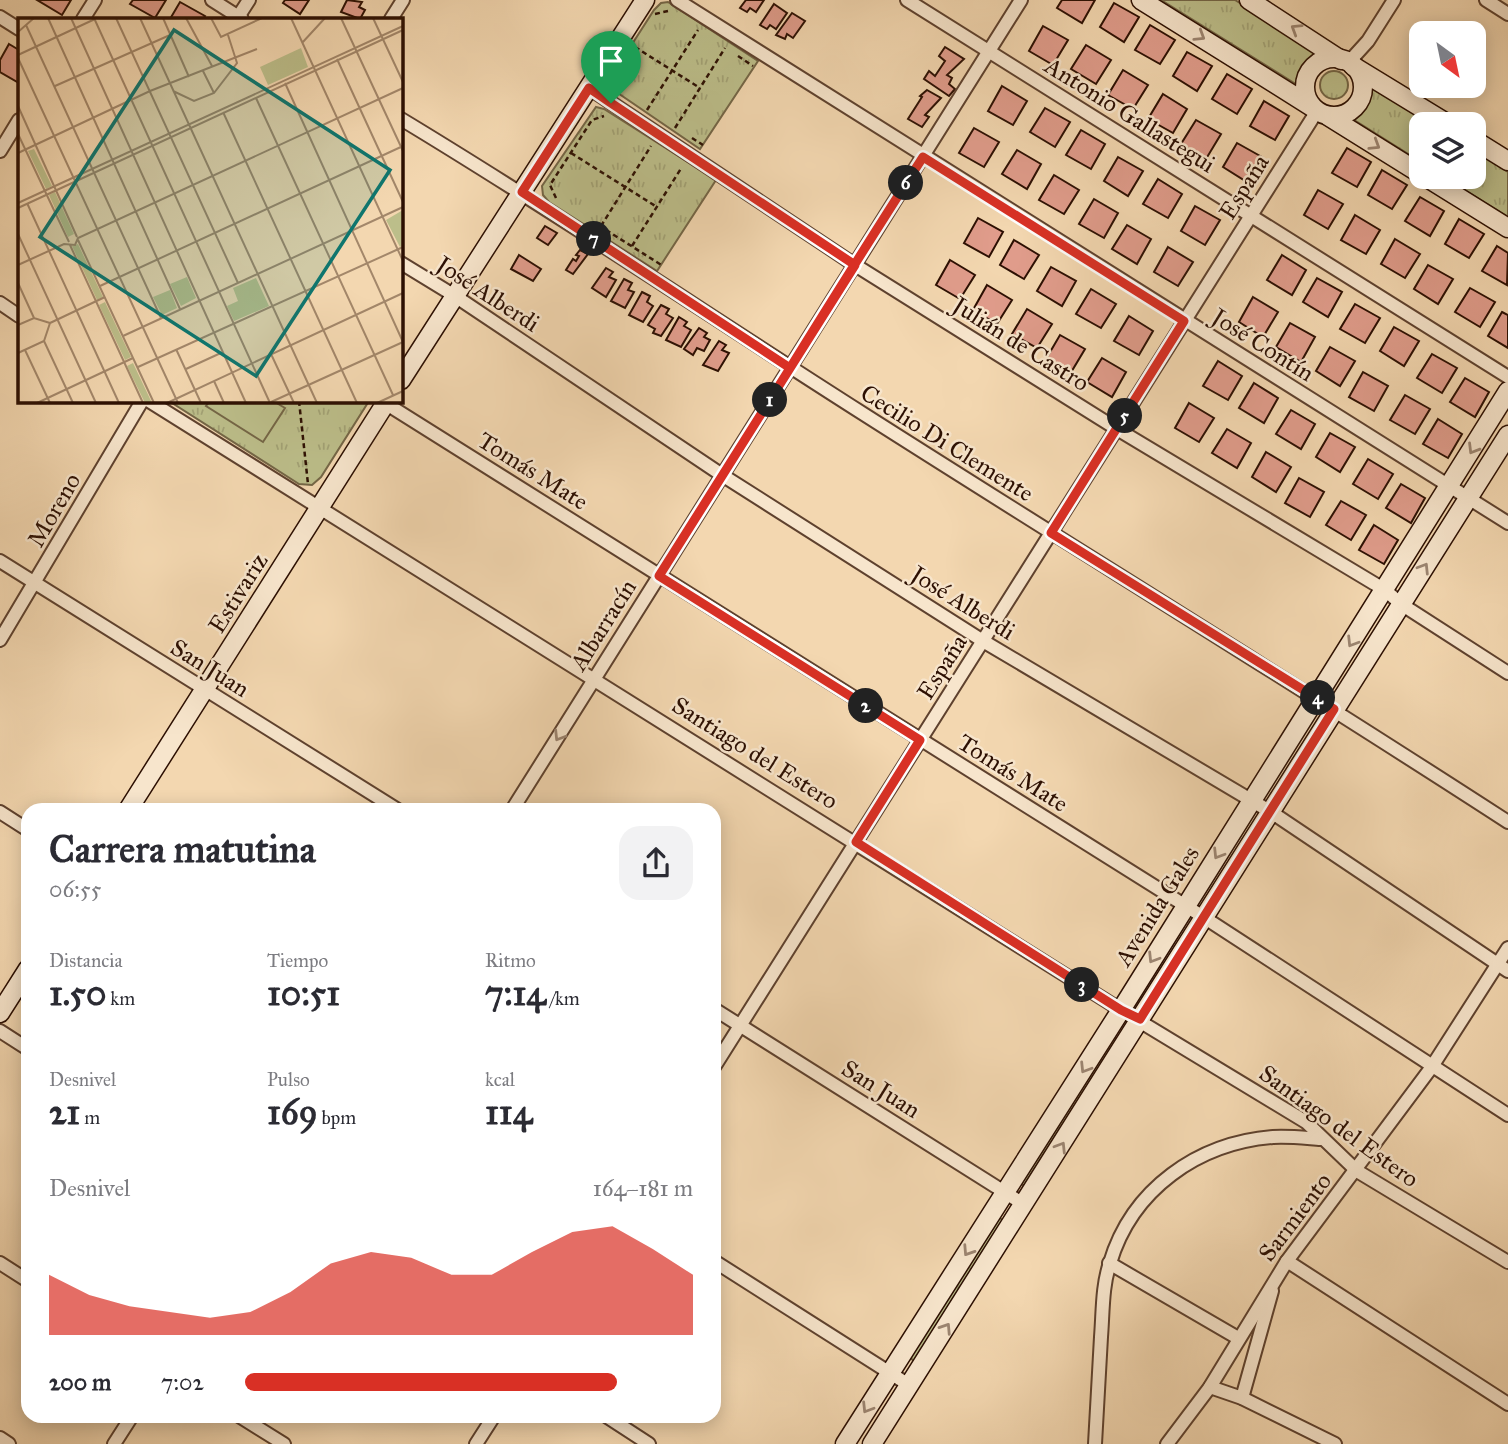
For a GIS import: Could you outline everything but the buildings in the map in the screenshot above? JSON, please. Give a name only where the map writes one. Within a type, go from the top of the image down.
[{"type":"street","points":[[84,18],[95,0]]},
{"type":"street","points":[[212,0],[240,18],[249,0]]},
{"type":"street","points":[[392,18],[403,0]]},
{"type":"street","name":"José Contín","points":[[677,0],[1508,523]]},
{"type":"street","name":"Antonio Gallastegui","points":[[907,0],[1508,377]]},
{"type":"street","name":"Albarracín","points":[[516,803],[1021,0]]},
{"type":"street","points":[[1142,0],[1409,167]]},
{"type":"street","points":[[1250,0],[1428,112]]},
{"type":"street","points":[[1346,62],[1368,41],[1394,0]]},
{"type":"street","points":[[1486,0],[1508,14]]},
{"type":"street","points":[[402,378],[589,88],[650,7]]},
{"type":"street","points":[[0,17],[18,28]]},
{"type":"street","points":[[1323,61],[1346,62],[1361,79],[1360,98],[1348,113],[1319,111],[1305,90],[1309,72],[1323,61]]},
{"type":"street","name":"Julián de Castro","points":[[589,88],[855,265],[1116,429],[1385,590],[1401,604],[1508,673]]},
{"type":"street","name":"España","points":[[721,1056],[1319,111]]},
{"type":"street","name":"Cecilio Di Clemente","points":[[402,119],[522,192],[790,368],[1051,533],[1317,697],[1508,822]]},
{"type":"street","points":[[0,151],[18,122]]},
{"type":"street","points":[[1486,147],[1508,161]]},
{"type":"street","points":[[1445,189],[1508,228]]},
{"type":"street","name":"José Alberdi","points":[[402,264],[455,296],[722,475],[983,641],[1270,812],[1503,968]]},
{"type":"street","points":[[0,303],[18,315]]},
{"type":"street","name":"Avenida Gales","points":[[845,1444],[1252,802],[1508,391]]},
{"type":"street","name":"Moreno","points":[[0,640],[141,402]]},
{"type":"street","name":"Santiago del Estero","points":[[151,402],[1121,1010],[1140,1019],[1306,1122],[1357,1171],[1508,1262]]},
{"type":"street","name":"Estivariz","points":[[133,803],[206,690],[315,503],[386,402]]},
{"type":"street","name":"Tomás Mate","points":[[386,402],[1205,918],[1431,1068],[1508,1115]]},
{"type":"street","name":"Avenida Gales","points":[[872,1444],[1508,435]]},
{"type":"street","name":"San Juan","points":[[0,561],[387,803]]},
{"type":"street","points":[[0,812],[21,826]]},
{"type":"street","name":"Sarmiento","points":[[1167,1444],[1210,1387],[1287,1261],[1357,1171],[1503,968],[1508,948]]},
{"type":"street","points":[[0,1013],[21,980]]},
{"type":"street","name":"San Juan","points":[[721,1013],[1025,1205]]},
{"type":"street","points":[[0,1031],[21,1044]]},
{"type":"street","points":[[1094,1444],[1104,1291],[1109,1264],[1121,1234],[1138,1208],[1159,1182],[1186,1162],[1248,1140],[1276,1136],[1321,1139]]},
{"type":"street","points":[[1287,1261],[1508,1404]]},
{"type":"street","points":[[0,1263],[21,1276]]},
{"type":"street","points":[[1109,1264],[1238,1338]]},
{"type":"street","points":[[721,1265],[909,1385]]},
{"type":"street","points":[[1242,1398],[1276,1278]]},
{"type":"street","points":[[1210,1387],[1242,1398],[1335,1444]]},
{"type":"street","points":[[114,1444],[128,1423]]},
{"type":"street","points":[[250,1423],[284,1444]]},
{"type":"street","points":[[477,1444],[490,1423]]},
{"type":"street","points":[[617,1423],[649,1444]]},
{"type":"street","points":[[0,1438],[9,1444]]},
{"type":"path","points":[[650,7],[667,10],[677,16]]},
{"type":"path","points":[[647,110],[698,30],[707,36]]},
{"type":"path","points":[[716,42],[753,66]]},
{"type":"path","points":[[634,47],[700,88]]},
{"type":"path","points":[[675,128],[725,48]]},
{"type":"path","points":[[566,204],[555,197],[550,185],[592,120],[604,116],[611,103]]},
{"type":"path","points":[[637,104],[657,116]]},
{"type":"path","points":[[666,122],[703,145]]},
{"type":"path","points":[[651,146],[601,226],[663,266]]},
{"type":"path","points":[[571,153],[657,207]]},
{"type":"path","points":[[632,246],[682,167]]},
{"type":"path","points":[[299,402],[315,503]]},
{"type":"green space","points":[[1161,0],[1235,0],[1320,53],[1304,67],[1299,86]]},
{"type":"green space","points":[[668,2],[758,61],[700,149],[609,87],[609,80],[654,10],[661,3]]},
{"type":"green space","points":[[1334,71],[1344,75],[1348,85],[1344,95],[1334,99],[1324,95],[1320,85],[1324,75]]},
{"type":"green space","points":[[1371,85],[1414,112],[1409,112],[1409,154],[1351,118],[1365,105]]},
{"type":"green space","points":[[596,107],[604,109],[716,180],[657,271],[549,202],[543,195],[542,186]]},
{"type":"green space","points":[[1486,158],[1508,172],[1508,217],[1463,189],[1486,189]]},
{"type":"green space","points":[[171,402],[368,402],[321,477],[312,485],[299,484]]},
{"type":"green space","points":[[209,402],[275,402],[285,408],[263,442],[206,406]]},
{"type":"green space","points":[[1113,1036],[1118,1039],[1026,1187],[1020,1183]]},
{"type":"green space","points":[[998,1217],[1003,1220],[914,1361],[909,1357]]},
{"type":"route","points":[[611,103],[589,88],[522,192],[790,368],[822,316],[855,265],[923,157],[1184,321],[1051,533],[1334,709],[1140,1019],[1121,1010],[856,842],[920,740],[659,576],[855,265],[611,103]]}]
